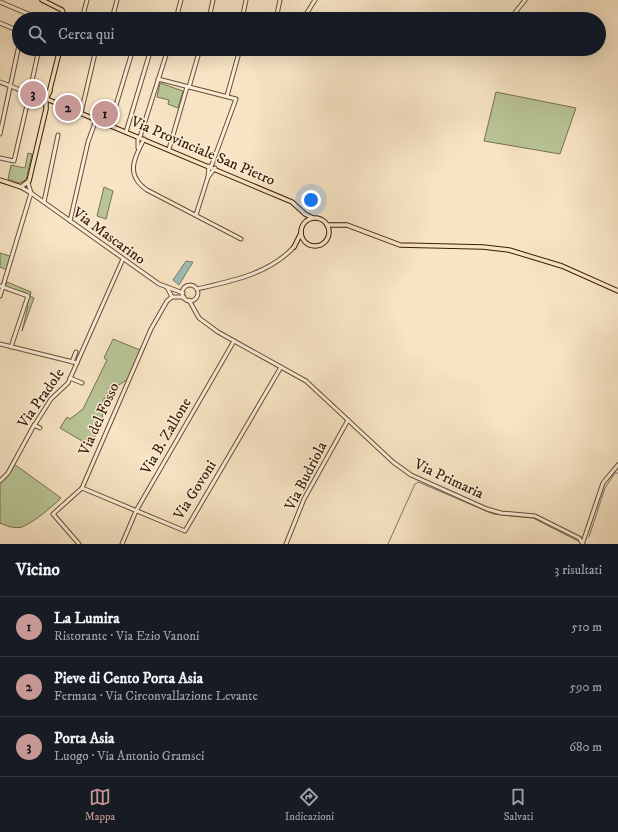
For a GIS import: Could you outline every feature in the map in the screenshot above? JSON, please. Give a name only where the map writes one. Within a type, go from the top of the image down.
[{"type":"main road","points":[[42,0],[60,8],[63,12]]},
{"type":"main road","points":[[0,180],[19,186],[28,183],[32,172],[47,100],[58,56]]},
{"type":"main road","points":[[47,100],[50,105]]},
{"type":"main road","name":"Via Provinciale San Pietro","points":[[47,100],[169,149],[292,202],[304,213],[313,218]]},
{"type":"main road","points":[[46,109],[50,105],[58,104]]},
{"type":"main road","points":[[294,247],[304,223],[304,213]]},
{"type":"main road","points":[[304,223],[313,218],[320,219],[327,225],[329,233]]},
{"type":"main road","points":[[327,225],[347,225],[400,245],[483,247],[517,252],[562,266],[618,291]]},
{"type":"main road","points":[[301,232],[306,242],[314,246],[320,245],[326,240],[329,233],[338,226]]},
{"type":"main road","points":[[294,247],[306,242]]},
{"type":"street","points":[[84,12],[87,0]]},
{"type":"street","points":[[114,12],[117,0]]},
{"type":"street","points":[[178,12],[181,0]]},
{"type":"street","points":[[210,12],[213,0]]},
{"type":"street","points":[[243,12],[246,0]]},
{"type":"street","points":[[277,12],[280,0]]},
{"type":"street","points":[[307,12],[315,0]]},
{"type":"street","points":[[516,12],[525,0]]},
{"type":"street","points":[[0,2],[24,12]]},
{"type":"street","points":[[0,23],[12,28]]},
{"type":"street","points":[[0,132],[17,56]]},
{"type":"street","points":[[0,158],[14,161],[37,56]]},
{"type":"street","points":[[81,113],[94,56]]},
{"type":"street","points":[[110,125],[131,56]]},
{"type":"street","points":[[126,132],[149,56]]},
{"type":"street","points":[[166,56],[141,138],[134,169],[139,183],[147,190],[241,239]]},
{"type":"street","points":[[169,149],[198,56]]},
{"type":"street","points":[[227,96],[238,56]]},
{"type":"street","points":[[158,78],[236,99],[208,176],[196,215]]},
{"type":"street","points":[[0,82],[29,93],[36,98],[47,100]]},
{"type":"street","points":[[29,93],[49,93]]},
{"type":"street","points":[[36,98],[39,93]]},
{"type":"street","points":[[39,93],[47,100]]},
{"type":"street","points":[[70,221],[88,142],[96,120]]},
{"type":"street","points":[[44,202],[58,135]]},
{"type":"street","points":[[138,150],[141,138]]},
{"type":"street","points":[[208,176],[212,167]]},
{"type":"street","points":[[0,296],[1,287],[31,193],[28,183]]},
{"type":"street","name":"Via Mascarino","points":[[19,186],[44,202],[159,284],[183,293]]},
{"type":"street","points":[[197,290],[260,272],[277,262],[294,247]]},
{"type":"street","name":"Via Pradole","points":[[0,481],[8,473],[34,424],[51,399],[68,382],[123,259]]},
{"type":"street","points":[[167,287],[172,297],[179,297],[191,285],[197,290]]},
{"type":"street","points":[[1,287],[28,296],[11,347]]},
{"type":"street","points":[[191,300],[197,297],[197,290]]},
{"type":"street","points":[[183,293],[191,300],[193,308],[199,318],[206,324],[281,367]]},
{"type":"street","name":"Via del Fosso","points":[[79,544],[53,514],[82,488],[150,330],[167,301],[172,297]]},
{"type":"street","name":"Via B. Zallone","points":[[122,544],[136,511],[234,341]]},
{"type":"street","points":[[0,344],[77,363]]},
{"type":"street","points":[[72,362],[76,352]]},
{"type":"street","name":"Via Govoni","points":[[82,488],[185,531],[281,367]]},
{"type":"street","name":"Via Primaria","points":[[281,367],[306,381],[393,462],[411,475],[487,509],[501,513],[535,516],[579,538],[583,543]]},
{"type":"street","points":[[70,378],[82,383]]},
{"type":"street","name":"Via Budriola","points":[[286,544],[304,499],[348,420]]},
{"type":"street","points":[[34,424],[40,428]]},
{"type":"street","points":[[13,463],[18,466]]},
{"type":"street","points":[[583,543],[603,483],[618,465]]},
{"type":"green space","points":[[160,83],[183,91],[178,108],[168,104],[169,100],[157,97]]},
{"type":"green space","points":[[496,92],[576,108],[560,154],[484,141]]},
{"type":"green space","points":[[28,153],[32,154],[26,180],[19,183],[8,179],[11,165],[25,168]]},
{"type":"green space","points":[[104,187],[113,191],[106,219],[97,216]]},
{"type":"green space","points":[[0,253],[10,256],[7,270],[0,267]]},
{"type":"green space","points":[[7,282],[31,292],[30,296],[34,298],[22,331],[29,296],[26,293],[5,287]]},
{"type":"green space","points":[[113,339],[140,350],[128,379],[108,392],[103,401],[102,426],[89,445],[60,428],[67,417],[70,419],[83,409],[107,360],[104,358]]},
{"type":"green space","points":[[14,464],[61,498],[37,518],[27,525],[19,528],[0,523],[0,482]]},
{"type":"water","points":[[186,261],[193,262],[179,285],[173,280]]},
{"type":"waterway","points":[[589,537],[605,488],[615,473],[618,473]]},
{"type":"waterway","points":[[388,544],[415,484],[418,482],[493,514],[533,518],[578,541]]},
{"type":"place","name":"Porta Asia","points":[[33,94]]},
{"type":"place","name":"Pieve di Cento Porta Asia","points":[[68,108]]},
{"type":"place","name":"La Lumira","points":[[105,114]]}]
